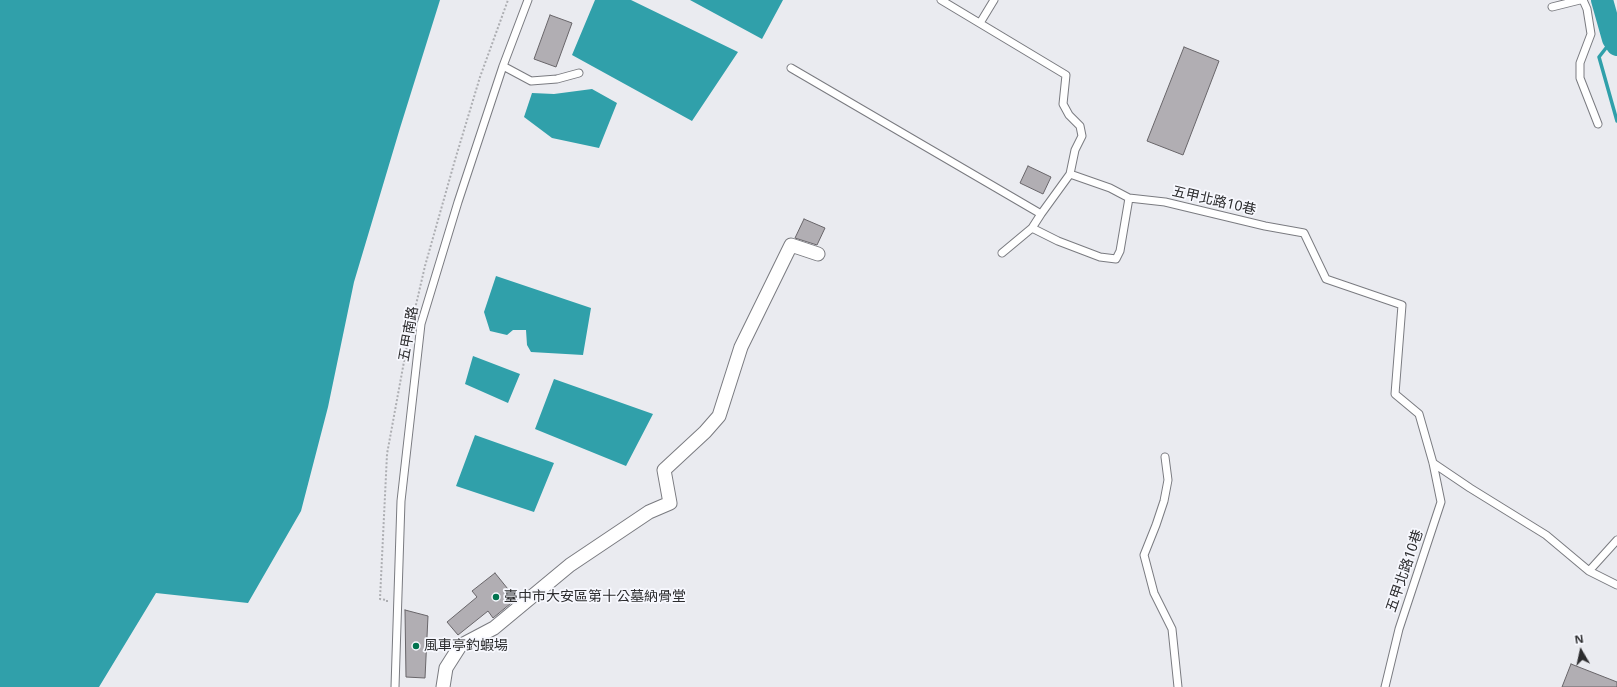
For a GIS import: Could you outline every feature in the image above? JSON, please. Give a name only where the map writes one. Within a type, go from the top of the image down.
[{"type":"street","points":[[444,687],[446,668],[460,646],[494,628],[570,565],[649,512],[670,502],[664,470],[705,432],[719,416],[741,347],[791,245],[818,254]]},
{"type":"lane","name":"五甲南路","points":[[395,687],[401,501],[421,324],[458,202],[503,66],[528,0]]},
{"type":"lane","points":[[941,0],[980,23],[1008,42],[1066,75],[1063,104],[1069,115],[1080,126],[1082,136],[1075,150],[1070,174],[1032,228],[1002,253]]},
{"type":"lane","points":[[980,23],[994,0]]},
{"type":"lane","points":[[1552,7],[1582,0],[1587,9],[1591,34],[1580,63],[1580,78],[1598,124]]},
{"type":"lane","points":[[503,66],[531,81],[557,79],[579,73]]},
{"type":"lane","points":[[791,68],[1041,214]]},
{"type":"lane","name":"五甲北路10巷","points":[[1070,174],[1110,188],[1129,198],[1165,202],[1266,226],[1304,233],[1326,279],[1402,305],[1395,394],[1419,414],[1433,463],[1441,502],[1399,629],[1385,687]]},
{"type":"lane","points":[[1032,228],[1058,241],[1100,257],[1116,259],[1120,251],[1129,198]]},
{"type":"lane","points":[[1165,457],[1168,480],[1164,501],[1144,555],[1154,593],[1172,629],[1178,687]]},
{"type":"lane","points":[[1433,463],[1470,488],[1546,535],[1589,571],[1617,585]]},
{"type":"lane","points":[[1589,571],[1617,540]]},
{"type":"water","points":[[0,0],[440,0],[354,282],[328,407],[301,511],[248,603],[156,593],[99,687],[0,687]]},
{"type":"water","points":[[595,0],[631,0],[738,52],[692,121],[572,55]]},
{"type":"water","points":[[690,0],[783,0],[762,39]]},
{"type":"water","points":[[592,89],[617,103],[599,148],[552,138],[524,117],[532,93],[554,94]]},
{"type":"water","points":[[496,276],[591,308],[583,355],[531,352],[527,345],[526,330],[513,330],[507,335],[490,331],[484,312]]},
{"type":"water","points":[[473,356],[520,374],[508,403],[465,384]]},
{"type":"water","points":[[554,379],[653,414],[626,466],[535,429]]},
{"type":"water","points":[[475,435],[554,463],[534,512],[456,486]]},
{"type":"building","points":[[550,15],[572,23],[556,67],[534,59]]},
{"type":"building","points":[[1184,47],[1219,61],[1183,155],[1147,141]]},
{"type":"building","points":[[1028,166],[1051,177],[1043,194],[1020,183]]},
{"type":"building","points":[[804,219],[825,228],[817,245],[795,238]]},
{"type":"building","points":[[495,573],[516,599],[493,618],[488,611],[458,635],[447,622],[477,597],[472,591]]},
{"type":"building","name":"風車亭釣蝦場","points":[[405,610],[428,616],[425,678],[406,677]]},
{"type":"building","points":[[1571,664],[1617,682],[1617,687],[1562,687]]},
{"type":"waterway","points":[[1602,0],[1613,39],[1617,45]]},
{"type":"waterway","points":[[1613,39],[1599,57],[1617,121]]},
{"type":"place","name":"臺中市大安區第十公墓納骨堂","points":[[496,597]]},
{"type":"place","name":"風車亭釣蝦場","points":[[416,646]]}]
